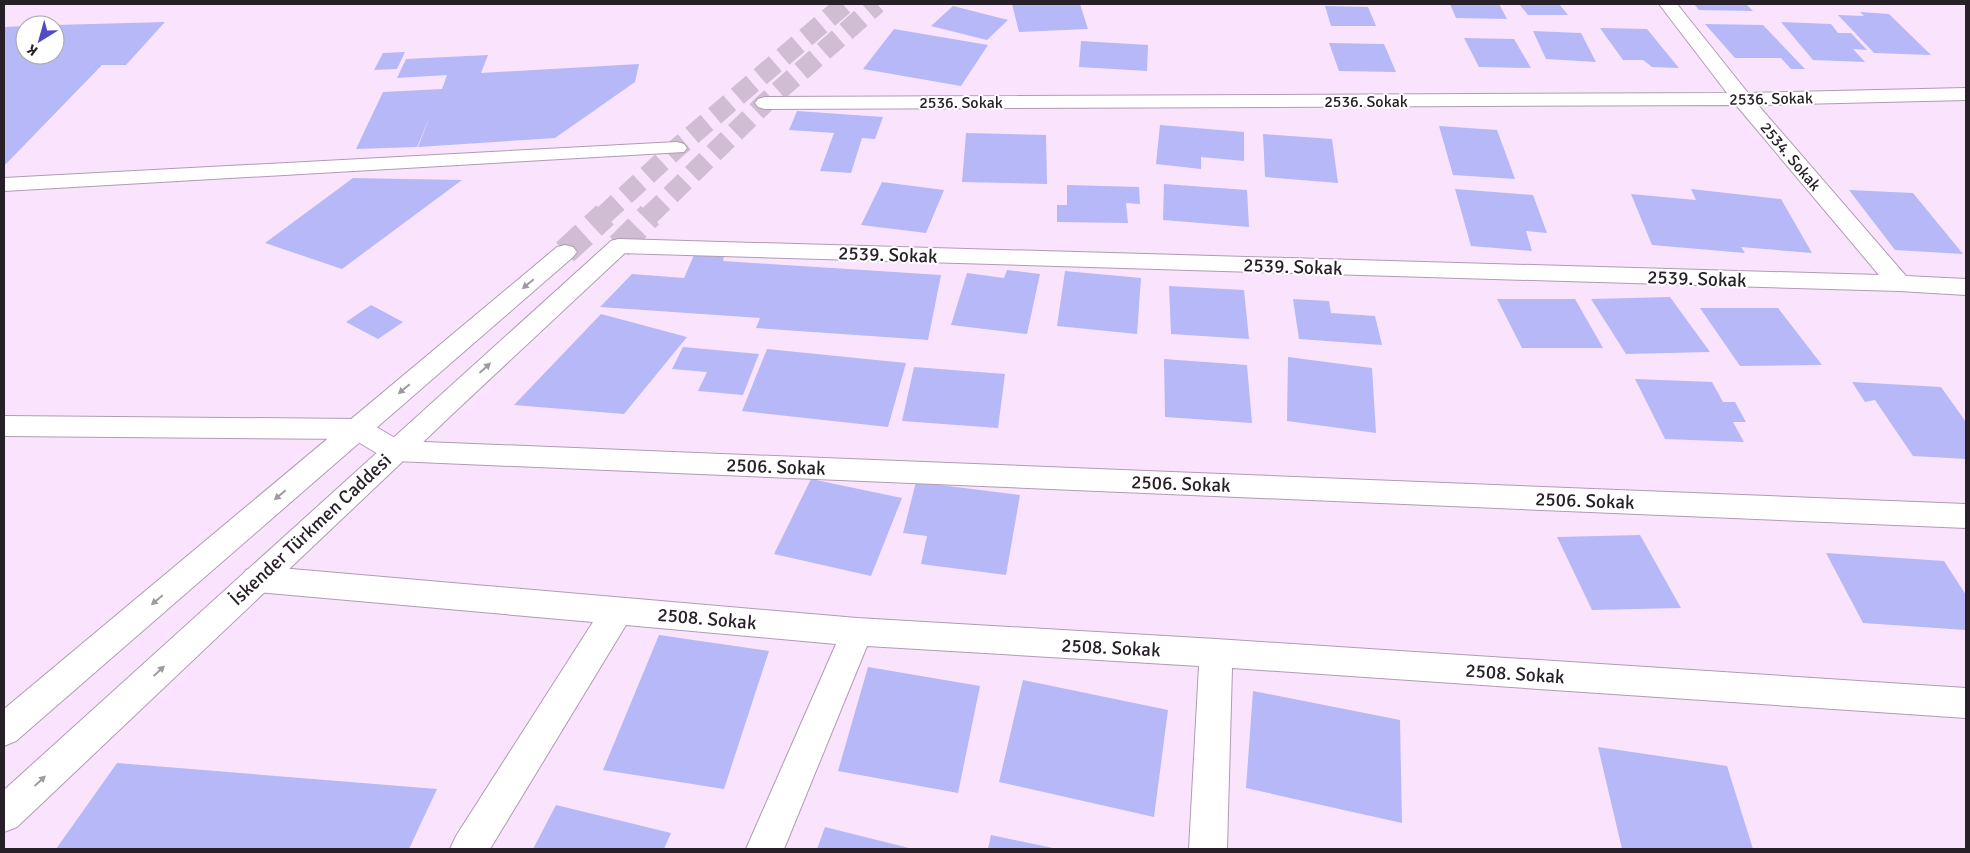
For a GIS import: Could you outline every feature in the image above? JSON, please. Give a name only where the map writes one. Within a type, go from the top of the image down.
[{"type":"street","name":"2534. Sokak","points":[[1668,4],[1742,99],[1899,283]]},
{"type":"street","name":"2536. Sokak","points":[[766,103],[1742,99],[1966,94]]},
{"type":"street","points":[[4,185],[677,148]]},
{"type":"street","name":"2539. Sokak","points":[[619,246],[1899,283],[1966,287]]},
{"type":"street","name":"İskender Türkmen Caddesi","points":[[4,814],[395,450],[619,246]]},
{"type":"street","points":[[4,730],[565,252]]},
{"type":"street","points":[[4,426],[358,429],[395,450]]},
{"type":"street","name":"2506. Sokak","points":[[395,450],[1966,516]]},
{"type":"street","name":"2508. Sokak","points":[[257,579],[857,632],[1966,703]]},
{"type":"street","points":[[469,849],[618,610]]},
{"type":"street","points":[[764,849],[857,632]]},
{"type":"street","points":[[1208,849],[1216,654]]},
{"type":"building","points":[[1012,4],[1080,4],[1088,29],[1019,32]]},
{"type":"building","points":[[1450,4],[1499,4],[1507,19],[1456,18]]},
{"type":"building","points":[[1519,4],[1559,4],[1568,15],[1528,15]]},
{"type":"building","points":[[1694,4],[1746,4],[1753,11],[1699,10]]},
{"type":"building","points":[[953,6],[1008,20],[987,40],[931,26]]},
{"type":"building","points":[[1325,6],[1368,7],[1376,26],[1331,26]]},
{"type":"building","points":[[1860,12],[1889,14],[1931,55],[1874,53],[1838,15],[1864,16]]},
{"type":"building","points":[[165,22],[126,65],[102,65],[4,166],[4,27],[15,26],[15,65],[65,65],[65,25]]},
{"type":"building","points":[[1781,22],[1831,24],[1838,33],[1851,33],[1867,50],[1853,49],[1865,62],[1813,60]]},
{"type":"building","points":[[1705,24],[1763,25],[1805,69],[1791,69],[1781,58],[1735,58]]},
{"type":"building","points":[[1600,28],[1647,29],[1679,68],[1652,67],[1643,60],[1623,60]]},
{"type":"building","points":[[894,29],[988,45],[961,86],[863,69]]},
{"type":"building","points":[[1533,31],[1581,33],[1596,62],[1546,59]]},
{"type":"building","points":[[1464,38],[1514,39],[1531,68],[1479,67]]},
{"type":"building","points":[[1081,41],[1148,45],[1147,71],[1079,67]]},
{"type":"building","points":[[1329,43],[1384,44],[1396,72],[1339,71]]},
{"type":"building","points":[[405,52],[397,69],[374,70],[383,53]]},
{"type":"building","points":[[488,55],[481,73],[639,64],[635,82],[555,138],[418,147],[430,116],[417,147],[356,149],[383,92],[442,89],[447,75],[397,78],[406,59]]},
{"type":"building","points":[[797,111],[883,117],[875,139],[862,138],[851,173],[820,171],[834,133],[789,130]]},
{"type":"building","points":[[1160,125],[1244,132],[1244,161],[1201,157],[1201,169],[1156,164]]},
{"type":"building","points":[[1439,126],[1497,130],[1515,179],[1453,175]]},
{"type":"building","points":[[966,133],[1046,135],[1047,184],[962,182]]},
{"type":"building","points":[[1263,134],[1332,139],[1338,183],[1265,177]]},
{"type":"building","points":[[353,178],[462,180],[342,269],[265,243]]},
{"type":"building","points":[[882,182],[944,190],[926,233],[861,225]]},
{"type":"building","points":[[1164,184],[1247,190],[1249,227],[1163,220]]},
{"type":"building","points":[[1067,185],[1139,187],[1140,204],[1126,203],[1128,223],[1057,222],[1057,205],[1067,205]]},
{"type":"building","points":[[1455,189],[1533,195],[1547,233],[1526,231],[1532,251],[1471,246]]},
{"type":"building","points":[[1691,189],[1781,199],[1812,253],[1741,247],[1745,253],[1652,245],[1631,194],[1696,200]]},
{"type":"building","points":[[1849,190],[1913,193],[1963,254],[1895,250]]},
{"type":"building","points":[[694,255],[724,257],[723,261],[941,275],[928,340],[756,328],[760,318],[600,307],[632,274],[684,278]]},
{"type":"building","points":[[1007,270],[1040,274],[1027,334],[951,325],[967,273],[1004,278]]},
{"type":"building","points":[[1065,271],[1141,278],[1137,334],[1057,326]]},
{"type":"building","points":[[1169,286],[1244,290],[1249,339],[1171,334]]},
{"type":"building","points":[[1670,297],[1710,352],[1626,354],[1591,299]]},
{"type":"building","points":[[1293,299],[1329,301],[1331,313],[1375,316],[1382,345],[1299,339]]},
{"type":"building","points":[[1497,299],[1575,299],[1603,348],[1522,348]]},
{"type":"building","points":[[371,305],[403,322],[378,339],[346,322]]},
{"type":"building","points":[[1700,308],[1778,308],[1822,365],[1740,366]]},
{"type":"building","points":[[601,314],[687,337],[624,414],[514,405]]},
{"type":"building","points":[[683,347],[759,354],[743,395],[698,391],[707,372],[672,369]]},
{"type":"building","points":[[767,349],[906,363],[888,427],[742,411]]},
{"type":"building","points":[[1288,357],[1372,368],[1376,433],[1287,421]]},
{"type":"building","points":[[1164,359],[1247,365],[1252,423],[1165,417]]},
{"type":"building","points":[[914,367],[1005,374],[998,428],[902,421]]},
{"type":"building","points":[[1635,379],[1712,382],[1723,402],[1735,402],[1746,422],[1733,422],[1744,442],[1665,439]]},
{"type":"building","points":[[1852,382],[1941,387],[1966,422],[1966,459],[1913,456],[1875,400],[1865,402]]},
{"type":"building","points":[[811,479],[902,498],[871,576],[774,554]]},
{"type":"building","points":[[916,482],[1020,495],[1006,575],[921,564],[927,536],[903,533]]},
{"type":"building","points":[[1640,535],[1681,608],[1592,610],[1557,537]]},
{"type":"building","points":[[1826,553],[1944,561],[1966,595],[1966,630],[1863,623]]},
{"type":"building","points":[[659,635],[769,651],[724,789],[603,770]]},
{"type":"building","points":[[868,667],[980,686],[958,793],[838,771]]},
{"type":"building","points":[[1023,680],[1168,710],[1154,817],[999,782]]},
{"type":"building","points":[[1253,691],[1400,720],[1402,823],[1246,788]]},
{"type":"building","points":[[1598,747],[1727,766],[1753,849],[1622,849]]},
{"type":"building","points":[[117,763],[437,789],[409,849],[56,849]]},
{"type":"building","points":[[556,805],[671,833],[664,849],[533,849]]},
{"type":"building","points":[[825,827],[913,849],[817,849]]},
{"type":"building","points":[[991,835],[1053,848],[1053,849],[988,849]]},
{"type":"tunnel","points":[[603,216],[677,148],[845,4]]},
{"type":"tunnel","points":[[649,216],[765,103],[877,4]]},
{"type":"tunnel","points":[[565,252],[605,215]]},
{"type":"tunnel","points":[[619,246],[649,216]]}]
